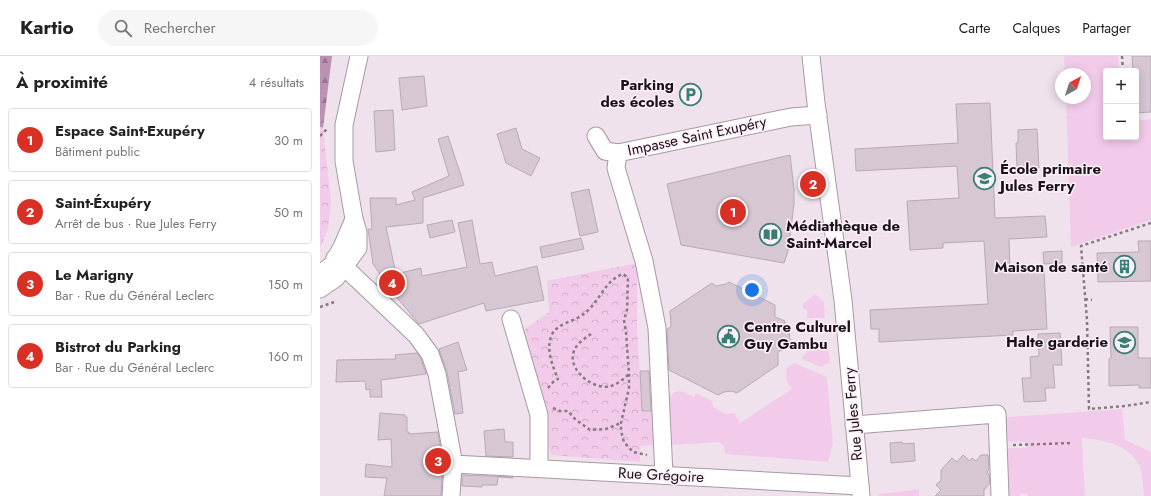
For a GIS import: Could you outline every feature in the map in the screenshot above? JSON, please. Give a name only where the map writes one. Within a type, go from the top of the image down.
[{"type":"street","points":[[320,289],[336,278],[354,219],[344,161],[344,125],[359,56]]},
{"type":"street","name":"Rue Jules Ferry","points":[[811,56],[842,300],[860,491]]},
{"type":"street","name":"Impasse Saint Exupéry","points":[[664,475],[657,328],[644,261],[616,168],[618,153],[791,117],[818,115]]},
{"type":"street","points":[[596,136],[605,151],[618,153]]},
{"type":"street","points":[[320,274],[332,265],[340,263]]},
{"type":"street","points":[[340,263],[416,335],[430,354],[437,374],[453,464],[451,496]]},
{"type":"street","points":[[511,319],[539,415],[539,468]]},
{"type":"street","points":[[854,424],[997,414],[1000,496]]},
{"type":"street","name":"Rue Grégoire","points":[[453,464],[664,475],[860,491]]},
{"type":"path","points":[[1122,56],[1123,68]]},
{"type":"path","points":[[1151,223],[1081,246],[1087,320],[1089,409],[1151,402]]},
{"type":"path","points":[[547,391],[550,385],[558,379],[551,361],[550,337],[556,329],[580,318],[593,307],[615,276],[623,274],[628,278],[627,310],[624,320],[627,339],[629,374],[629,388],[620,423],[624,442],[633,452],[663,458]]},
{"type":"path","points":[[1085,299],[1092,300]]},
{"type":"path","points":[[591,334],[582,340],[574,351],[574,362],[578,372],[594,385],[602,387],[611,386],[629,374]]},
{"type":"path","points":[[550,404],[558,411],[568,411],[575,419],[590,430],[606,429],[620,423]]},
{"type":"path","points":[[998,446],[1072,443]]},
{"type":"green space","points":[[320,56],[332,56],[323,128],[320,127]]},
{"type":"green space","points":[[1064,56],[1118,56],[1119,68],[1103,68],[1103,140],[1139,140],[1139,121],[1151,119],[1151,220],[1071,247],[1066,104],[1091,104],[1091,68],[1065,68]]},
{"type":"green space","points":[[320,127],[323,128],[331,202],[328,229],[320,248]]},
{"type":"green space","points":[[637,263],[637,329],[642,411],[655,410],[658,447],[651,445],[640,446],[640,462],[551,455],[548,445],[547,420],[525,337],[525,329],[549,312],[547,281]]},
{"type":"green space","points":[[815,294],[824,302],[824,318],[807,318],[807,311],[802,307],[803,304]]},
{"type":"green space","points":[[828,345],[830,362],[821,367],[802,359],[802,357],[809,350],[809,346]]},
{"type":"green space","points":[[794,363],[827,377],[833,443],[828,462],[725,454],[724,446],[719,442],[672,445],[669,400],[674,393],[680,391],[694,397],[696,393],[712,401],[713,407],[726,414],[734,413],[740,423],[792,389],[787,381],[786,369]]},
{"type":"green space","points":[[1122,409],[1125,440],[1151,452],[1151,496],[1144,496],[1142,476],[1139,465],[1129,452],[1115,444],[1082,438],[1085,496],[1028,496],[1027,494],[1020,494],[1020,496],[1005,496],[1003,448],[1026,448],[1026,442],[1003,441],[1005,419],[1008,417]]},
{"type":"green space","points":[[919,489],[919,496],[878,496],[878,494]]},
{"type":"building","points":[[1132,56],[1151,56],[1151,112],[1139,113],[1139,68],[1133,68]]},
{"type":"building","points":[[424,76],[427,106],[402,110],[399,78]]},
{"type":"building","points":[[990,103],[995,218],[1045,216],[1047,237],[1009,239],[1010,271],[1044,270],[1047,329],[1013,331],[1013,335],[879,342],[879,329],[871,329],[870,310],[988,304],[984,241],[943,243],[943,248],[910,250],[907,201],[959,198],[957,166],[856,171],[855,149],[958,143],[956,104]]},
{"type":"building","points":[[393,110],[395,150],[376,152],[374,111]]},
{"type":"building","points":[[516,128],[522,149],[540,158],[531,176],[506,163],[497,134]]},
{"type":"building","points":[[1037,129],[1039,168],[1017,169],[1016,143],[1018,143],[1018,130]]},
{"type":"building","points":[[448,136],[464,185],[423,198],[423,223],[386,227],[396,274],[421,268],[422,276],[467,267],[458,223],[472,220],[480,264],[492,262],[495,276],[537,266],[544,300],[486,311],[484,303],[419,324],[393,293],[373,264],[368,229],[372,229],[370,198],[396,198],[396,205],[415,200],[412,192],[449,176],[438,139]]},
{"type":"building","points":[[790,155],[794,189],[794,204],[788,251],[784,263],[681,245],[667,184]]},
{"type":"building","points":[[589,189],[598,232],[580,236],[571,193]]},
{"type":"building","points":[[452,220],[455,232],[430,238],[427,225]]},
{"type":"building","points":[[581,238],[584,249],[542,258],[540,247]]},
{"type":"building","name":"Maison de santé","points":[[1138,241],[1151,241],[1151,281],[1098,282],[1097,253],[1139,252]]},
{"type":"building","points":[[1062,251],[1062,263],[1044,264],[1043,252]]},
{"type":"building","name":"Centre Culturel Guy Gambu","points":[[729,282],[775,305],[775,317],[785,321],[785,325],[789,327],[790,342],[786,344],[786,348],[778,352],[778,365],[737,393],[732,391],[724,392],[718,395],[669,370],[667,329],[671,327],[670,311],[712,283],[716,286]]},
{"type":"building","name":"Halte garderie","points":[[1110,327],[1138,327],[1138,358],[1151,358],[1151,388],[1139,388],[1139,385],[1109,386],[1109,359],[1111,358]]},
{"type":"building","points":[[1060,333],[1062,365],[1053,365],[1055,388],[1045,388],[1046,401],[1024,402],[1022,378],[1031,378],[1030,357],[1039,356],[1038,334]]},
{"type":"building","points":[[458,342],[467,370],[458,372],[463,413],[455,414],[447,372],[439,349]]},
{"type":"building","points":[[417,353],[421,359],[426,374],[381,380],[382,397],[370,397],[370,389],[366,390],[365,381],[336,382],[337,360],[396,359],[395,355]]},
{"type":"building","points":[[640,371],[649,371],[651,411],[642,411]]},
{"type":"building","points":[[380,413],[405,415],[405,417],[407,417],[407,432],[409,432],[409,434],[438,432],[443,464],[441,496],[384,496],[387,478],[365,477],[366,464],[392,467],[391,439],[378,440]]},
{"type":"building","points":[[504,429],[505,442],[513,442],[513,457],[486,456],[484,431]]},
{"type":"building","points":[[902,442],[903,444],[914,443],[915,461],[891,463],[890,443]]},
{"type":"building","points":[[963,455],[970,461],[972,458],[976,461],[981,455],[988,455],[989,470],[987,472],[989,474],[990,483],[984,490],[984,496],[935,496],[941,490],[936,485],[941,480],[941,470],[952,458],[957,462]]},
{"type":"building","points":[[462,475],[513,477],[513,478],[498,477],[497,485],[482,485],[482,487],[462,486]]},
{"type":"place","name":"Parking des écoles","points":[[690,94]]},
{"type":"place","name":"École primaire Jules Ferry","points":[[985,178]]},
{"type":"place","name":"Saint-Éxupéry","points":[[813,184]]},
{"type":"place","name":"Espace Saint-Exupéry","points":[[733,212]]},
{"type":"place","name":"Médiathèque de Saint-Marcel","points":[[770,235]]},
{"type":"place","name":"Maison de santé","points":[[1124,267]]},
{"type":"place","name":"Bistrot du Parking","points":[[392,283]]},
{"type":"place","name":"Centre Culturel Guy Gambu","points":[[728,336]]},
{"type":"place","name":"Halte garderie","points":[[1124,342]]},
{"type":"place","name":"Le Marigny","points":[[438,461]]}]
